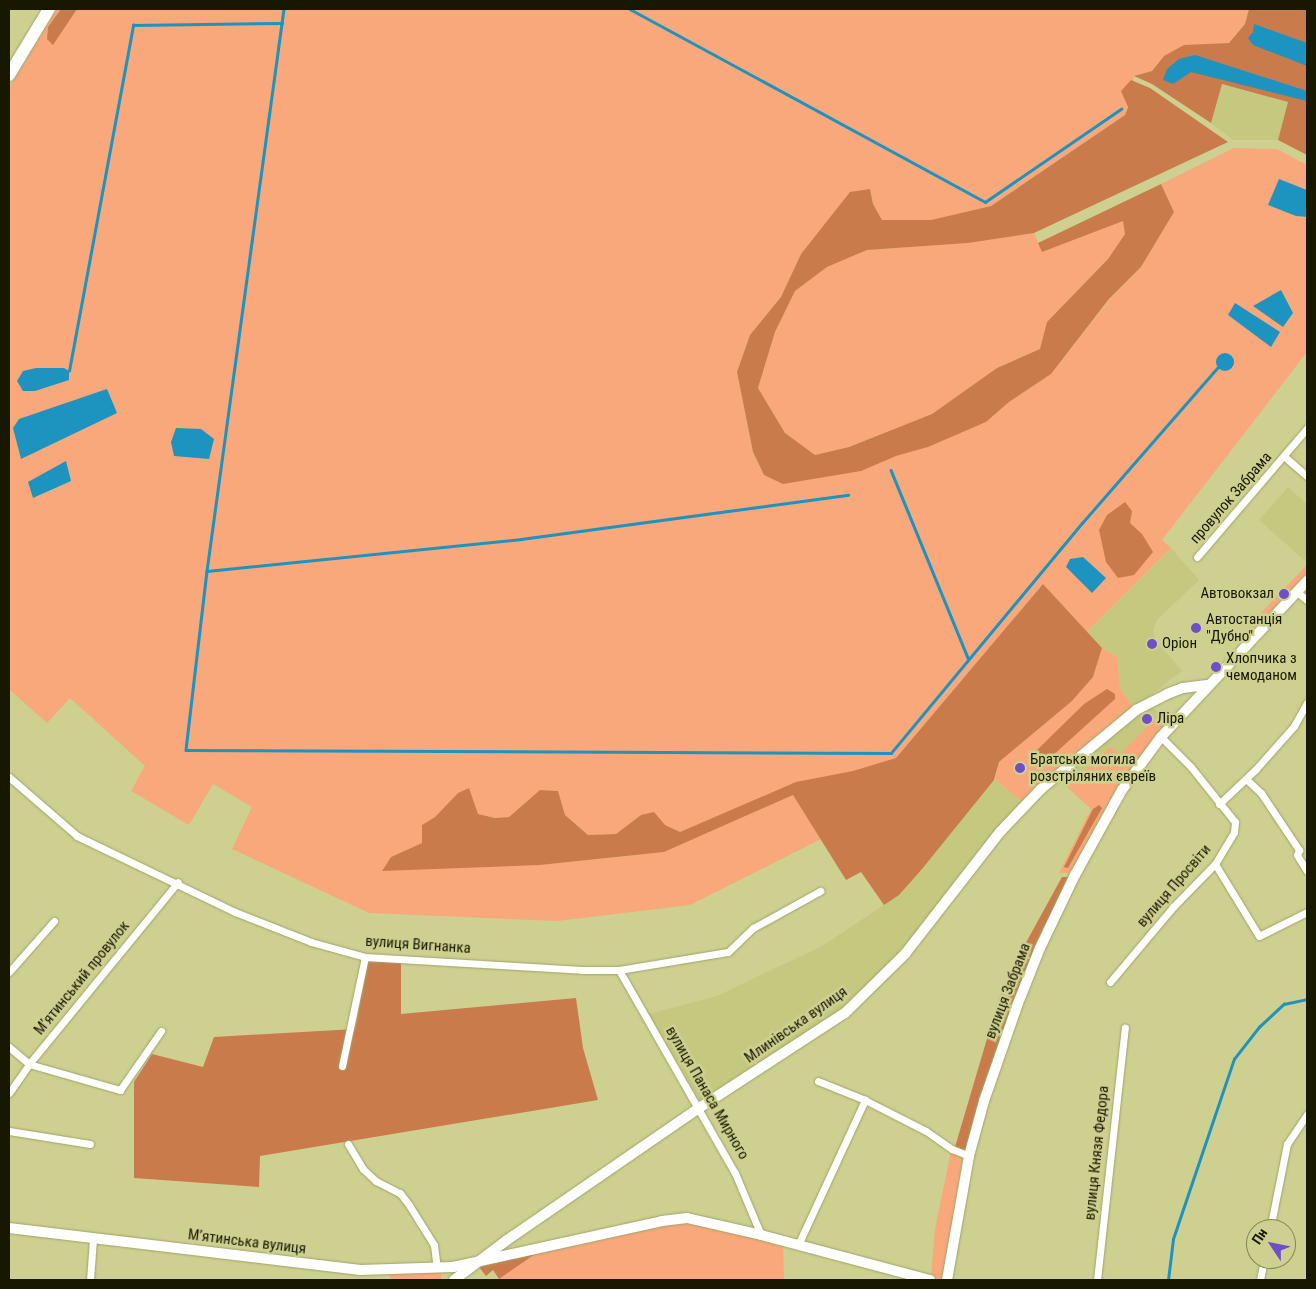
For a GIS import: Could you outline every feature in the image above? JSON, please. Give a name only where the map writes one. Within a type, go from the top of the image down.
[{"type":"highway","points":[[9,75],[49,9]]},
{"type":"main road","name":"вулиця Забрама","points":[[947,1280],[969,1156],[984,1101],[1016,1006],[1040,948],[1075,875],[1122,790],[1161,737],[1307,581]]},
{"type":"main road","name":"Млинівська вулиця","points":[[454,1280],[482,1261],[506,1240],[699,1108],[852,1007],[905,954],[1000,832],[1041,790],[1087,749],[1136,710],[1183,688],[1209,685]]},
{"type":"main road","points":[[482,1261],[652,1223],[687,1218],[761,1235],[930,1280]]},
{"type":"main road","name":"Мʼятинська вулиця","points":[[9,1228],[360,1270],[437,1268],[482,1261]]},
{"type":"street","name":"провулок Забрама","points":[[1197,557],[1307,428]]},
{"type":"street","name":"провулок Забрама","points":[[1284,457],[1307,476]]},
{"type":"street","points":[[1297,592],[1307,600]]},
{"type":"street","points":[[1219,804],[1294,726],[1307,703]]},
{"type":"street","name":"вулиця Просвіти","points":[[1110,982],[1173,907],[1215,864],[1234,832],[1235,822],[1161,737]]},
{"type":"street","name":"вулиця Вигнанка","points":[[9,777],[77,836],[178,882],[235,912],[312,942],[365,957],[582,970],[619,970],[728,952],[753,928],[820,891]]},
{"type":"street","points":[[1246,778],[1261,793],[1299,850],[1297,855],[1307,871]]},
{"type":"street","points":[[1215,864],[1260,936],[1307,912]]},
{"type":"street","name":"Мʼятинський провулок","points":[[9,1093],[29,1064],[178,882]]},
{"type":"street","points":[[9,972],[54,921]]},
{"type":"street","points":[[342,1066],[365,957]]},
{"type":"street","name":"вулиця Панаса Мирного","points":[[619,970],[736,1173],[761,1235]]},
{"type":"street","name":"вулиця Князя Федора","points":[[1097,1280],[1125,1028]]},
{"type":"street","points":[[9,1047],[29,1064],[120,1090],[161,1031]]},
{"type":"street","points":[[818,1081],[865,1100],[926,1130],[952,1149],[969,1156]]},
{"type":"street","points":[[798,1245],[865,1100]]},
{"type":"street","points":[[1272,1219],[1287,1144],[1307,1114]]},
{"type":"street","points":[[9,1131],[90,1144]]},
{"type":"street","points":[[348,1144],[363,1169],[376,1181],[400,1193],[410,1205],[434,1244],[437,1268]]},
{"type":"street","points":[[90,1280],[93,1239]]},
{"type":"shaded area","points":[[57,9],[1249,9],[1245,24],[1229,43],[1208,44],[1164,56],[1152,71],[1134,76],[1125,115],[991,206],[931,220],[882,220],[873,204],[870,189],[816,235],[801,254],[781,297],[750,335],[737,372],[753,452],[764,475],[896,456],[928,447],[986,422],[1009,402],[1051,374],[1110,299],[1141,267],[1174,212],[1161,184],[1234,148],[1277,149],[1307,165],[1307,190],[1279,179],[1296,216],[1307,217],[1307,352],[1162,540],[1171,548],[1087,632],[1043,584],[896,758],[720,815],[680,832],[641,815],[616,834],[588,835],[565,815],[558,791],[540,790],[509,817],[496,818],[478,814],[469,789],[458,793],[435,817],[422,825],[422,843],[391,857],[382,871],[540,865],[664,852],[793,795],[821,839],[690,905],[558,921],[369,913],[232,849],[252,807],[213,784],[189,825],[131,791],[145,766],[70,698],[47,723],[9,689],[9,88]],"holes":[[[71,481],[34,498],[28,483]]]},
{"type":"shaded area","points":[[61,9],[77,9],[53,45],[47,39],[48,27]]},
{"type":"shaded area","points":[[1249,9],[1307,9],[1307,155],[1278,140],[1288,102],[1222,84],[1211,123],[1152,84],[1134,76],[1152,71],[1164,56],[1184,45],[1229,43],[1245,24]]},
{"type":"shaded area","points":[[1131,80],[1150,88],[1228,142],[1034,233],[968,243],[867,250],[827,267],[795,291],[775,332],[758,388],[785,433],[815,455],[849,447],[932,414],[997,368],[1040,349],[1047,322],[1108,259],[1125,234],[1123,221],[1042,252],[1038,243],[1161,184],[1174,212],[1141,267],[1109,299],[1051,374],[1009,402],[986,422],[928,447],[896,456],[861,471],[783,484],[764,475],[753,452],[737,372],[750,335],[781,297],[801,254],[850,192],[870,189],[873,204],[882,220],[931,220],[991,206],[1125,115],[1128,107],[1121,91]]},
{"type":"shaded area","points":[[1222,84],[1288,102],[1278,140],[1233,140],[1211,123]]},
{"type":"shaded area","points":[[1123,220],[1125,234],[1108,259],[1048,321],[1040,349],[997,368],[932,414],[849,447],[815,455],[785,433],[758,388],[775,332],[795,291],[827,267],[867,250],[968,243],[1034,233],[1042,252]]},
{"type":"shaded area","points":[[1288,487],[1307,504],[1307,556],[1304,560],[1259,520]]},
{"type":"shaded area","points":[[1125,502],[1132,511],[1130,523],[1142,534],[1153,552],[1134,575],[1118,578],[1106,562],[1099,530],[1107,515]]},
{"type":"shaded area","points":[[1171,548],[1199,580],[1157,620],[1153,630],[1156,641],[1182,671],[1134,708],[1120,688],[1117,657],[1102,648],[1087,632]]},
{"type":"shaded area","points":[[1307,565],[1307,573],[1254,629],[1250,624]]},
{"type":"shaded area","points":[[1043,584],[1102,648],[1093,677],[1072,701],[999,762],[994,780],[922,869],[899,895],[884,905],[861,872],[846,880],[793,795],[664,852],[540,865],[382,871],[391,857],[422,843],[422,825],[435,817],[458,793],[469,788],[478,814],[495,818],[509,817],[540,790],[558,791],[565,815],[588,835],[616,834],[641,815],[654,812],[665,825],[680,832],[796,782],[853,771],[896,758]]},
{"type":"shaded area","points":[[1102,648],[1117,657],[1120,688],[1134,708],[1024,803],[995,780],[999,762],[1072,701],[1093,677]]},
{"type":"shaded area","points":[[1107,689],[1115,694],[1115,699],[1040,767],[1031,762],[1035,752],[1084,704]]},
{"type":"shaded area","points":[[1151,706],[1160,714],[1120,754],[1110,747],[1067,787],[1058,779],[1138,713]]},
{"type":"shaded area","points":[[1160,714],[1169,720],[1118,787],[1070,873],[1059,873],[1091,809],[1067,787],[1110,747],[1120,754]]},
{"type":"shaded area","points":[[994,780],[1024,803],[902,952],[843,1010],[701,1102],[649,1014],[717,996],[822,946],[899,895]]},
{"type":"shaded area","points":[[1099,805],[1102,808],[1068,868],[1064,867],[1093,809]]},
{"type":"shaded area","points":[[1062,877],[1068,877],[1035,946],[1012,1004],[979,1100],[965,1151],[955,1147],[999,998],[1017,959]]},
{"type":"shaded area","points":[[368,961],[401,962],[401,1014],[576,998],[583,1048],[598,1100],[260,1156],[259,1187],[134,1178],[134,1082],[152,1054],[203,1067],[214,1037],[355,1029]]},
{"type":"shaded area","points":[[951,1151],[963,1157],[942,1280],[931,1277],[935,1229]]},
{"type":"shaded area","points":[[687,1222],[783,1245],[784,1280],[497,1280],[535,1254],[663,1224]]},
{"type":"shaded area","points":[[535,1254],[499,1279],[493,1270],[486,1276],[479,1267]]},
{"type":"shaded area","points":[[437,1272],[441,1274],[442,1280],[392,1280],[387,1273]]},
{"type":"water","points":[[1254,24],[1307,43],[1307,66],[1253,45],[1248,38],[1253,32]]},
{"type":"water","points":[[1195,55],[1307,91],[1307,101],[1191,72],[1173,84],[1163,80],[1167,69],[1179,59]]},
{"type":"water","points":[[1279,179],[1307,190],[1307,217],[1296,216],[1268,205]]},
{"type":"water","points":[[1281,290],[1293,313],[1283,327],[1253,306]]},
{"type":"water","points":[[1235,303],[1280,332],[1271,347],[1228,315]]},
{"type":"water","points":[[1225,353],[1231,356],[1234,362],[1231,368],[1225,371],[1219,368],[1216,362],[1219,356]]},
{"type":"water","points":[[36,368],[64,368],[69,371],[69,380],[35,391],[23,391],[17,381],[23,371]]},
{"type":"water","points":[[107,389],[117,413],[21,459],[13,428],[19,419]]},
{"type":"water","points":[[176,428],[201,429],[214,439],[209,459],[174,456],[171,442]]},
{"type":"water","points":[[66,461],[71,481],[33,498],[28,482]]},
{"type":"water","points":[[1083,557],[1106,578],[1092,593],[1066,567],[1070,559]]},
{"type":"waterway","points":[[284,9],[207,571],[186,750],[891,753],[1082,523],[1217,368]]},
{"type":"waterway","points":[[630,9],[985,202],[1121,109]]},
{"type":"waterway","points":[[69,371],[133,25],[282,23]]},
{"type":"waterway","points":[[891,470],[968,658]]},
{"type":"waterway","points":[[207,571],[521,539],[848,495]]},
{"type":"waterway","points":[[1168,1280],[1173,1239],[1234,1059],[1259,1027],[1284,1004],[1307,999]]},
{"type":"place","name":"Автовокзал","points":[[1284,594]]},
{"type":"place","name":"Автостанція \"Дубно\"","points":[[1196,628]]},
{"type":"place","name":"Оріон","points":[[1152,644]]},
{"type":"place","name":"Хлопчика з чемоданом","points":[[1216,667]]},
{"type":"place","name":"Ліра","points":[[1147,719]]},
{"type":"place","name":"Братська могила розстріляних євреїв","points":[[1020,768]]}]
